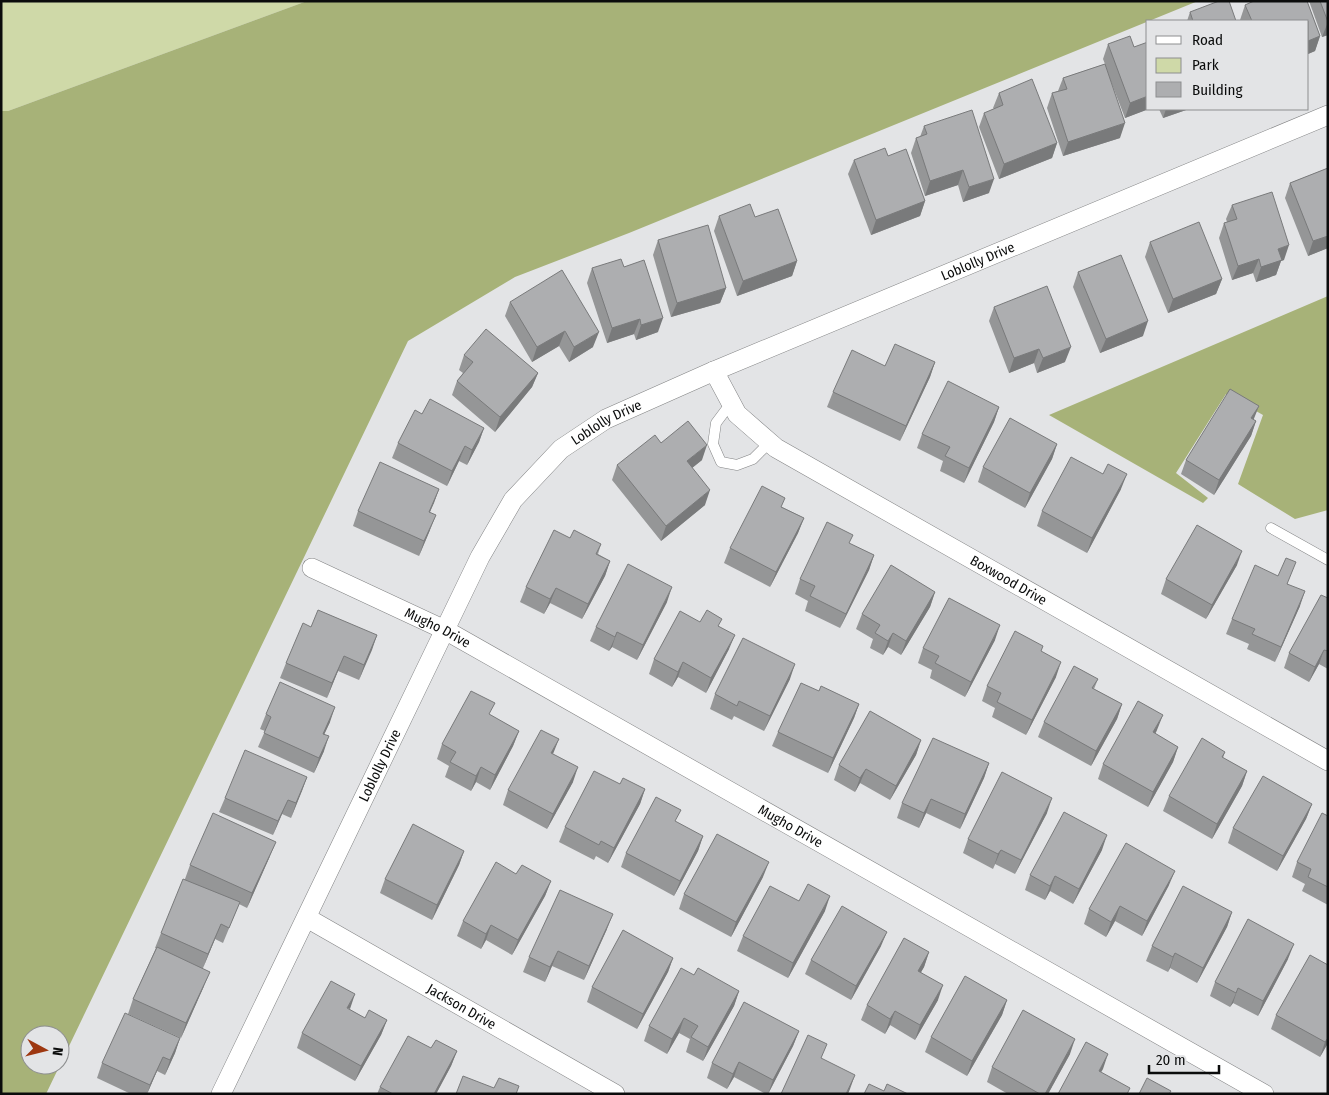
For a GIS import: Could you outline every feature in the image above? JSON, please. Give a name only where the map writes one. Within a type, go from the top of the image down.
[{"type":"street","name":"Loblolly Drive","points":[[221,1094],[480,557],[512,500],[561,449],[606,419],[714,371],[1328,115]]},
{"type":"street","name":"Boxwood Drive","points":[[714,371],[737,414],[776,448],[1328,761]]},
{"type":"street","name":"Mugho Drive","points":[[312,568],[445,630],[1264,1094]]},
{"type":"street","name":"Jackson Drive","points":[[307,918],[615,1094]]},
{"type":"lane","points":[[731,402],[716,423],[712,444],[721,462],[737,466],[753,459],[770,442]]},
{"type":"lane","points":[[1271,528],[1328,560]]},
{"type":"green space","points":[[1,1],[307,1],[8,111],[1,111]]},
{"type":"green space","points":[[307,1],[1198,1],[1151,20],[1146,20],[1146,22],[629,233],[515,277],[408,341],[70,1044],[70,1025],[20,1025],[20,1075],[55,1075],[46,1094],[1,1094],[1,111],[8,111]]},
{"type":"green space","points":[[1328,296],[1328,510],[1295,519],[1238,484],[1263,415],[1226,394],[1176,473],[1208,498],[1203,503],[1049,415]]},
{"type":"building","points":[[1219,1],[1229,1],[1236,20],[1193,20],[1190,12]]},
{"type":"building","points":[[1254,1],[1307,1],[1320,36],[1309,41],[1309,20],[1252,20],[1245,5]]},
{"type":"building","points":[[1320,1],[1328,1],[1328,22]]},
{"type":"building","points":[[1130,36],[1134,47],[1146,43],[1146,97],[1130,103],[1108,44]]},
{"type":"building","points":[[1105,64],[1125,123],[1068,142],[1052,93],[1067,89],[1063,78]]},
{"type":"building","points":[[1032,79],[1057,143],[1004,164],[984,113],[1003,105],[999,93]]},
{"type":"building","points":[[972,110],[994,179],[969,187],[963,170],[930,181],[916,138],[927,134],[924,126]]},
{"type":"building","points":[[885,148],[888,156],[906,149],[925,201],[876,220],[854,160]]},
{"type":"building","points":[[1328,168],[1328,236],[1313,241],[1290,183]]},
{"type":"building","points":[[1272,192],[1289,245],[1278,249],[1282,260],[1261,267],[1259,259],[1238,266],[1224,223],[1237,219],[1232,205]]},
{"type":"building","points":[[750,204],[755,217],[778,209],[797,261],[743,281],[719,216]]},
{"type":"building","points":[[1199,222],[1222,279],[1173,299],[1150,242]]},
{"type":"building","points":[[708,225],[726,288],[677,303],[658,240]]},
{"type":"building","points":[[1121,255],[1148,321],[1106,339],[1078,272]]},
{"type":"building","points":[[621,259],[624,267],[644,260],[663,318],[641,325],[640,319],[612,328],[592,268]]},
{"type":"building","points":[[562,270],[599,332],[574,347],[565,331],[537,347],[510,302]]},
{"type":"building","points":[[1047,286],[1071,347],[1043,358],[1039,349],[1014,358],[994,307]]},
{"type":"building","points":[[486,329],[538,373],[500,417],[457,381],[473,362],[464,355]]},
{"type":"building","points":[[895,344],[935,362],[906,426],[833,392],[852,350],[885,366]]},
{"type":"building","points":[[948,381],[999,407],[969,468],[945,456],[950,447],[922,434]]},
{"type":"building","points":[[1230,389],[1259,406],[1251,418],[1256,421],[1219,480],[1186,460]]},
{"type":"building","points":[[430,399],[484,428],[472,450],[465,446],[452,471],[398,443],[415,410],[422,414]]},
{"type":"building","points":[[1010,418],[1057,444],[1030,493],[983,467]]},
{"type":"building","points":[[688,421],[707,445],[687,461],[710,490],[666,526],[617,465],[655,435],[661,443]]},
{"type":"building","points":[[1071,457],[1103,474],[1108,464],[1127,474],[1092,538],[1042,511]]},
{"type":"building","points":[[380,462],[439,489],[429,512],[436,515],[424,541],[358,511]]},
{"type":"building","points":[[762,486],[785,498],[781,507],[804,518],[776,572],[730,548]]},
{"type":"building","points":[[827,522],[853,535],[849,543],[874,555],[846,614],[810,596],[815,586],[800,579]]},
{"type":"building","points":[[1197,525],[1242,551],[1212,605],[1166,579]]},
{"type":"building","points":[[554,530],[570,538],[574,530],[601,544],[596,554],[610,561],[588,604],[556,588],[550,599],[526,587]]},
{"type":"building","points":[[1286,558],[1296,562],[1287,584],[1305,591],[1281,647],[1252,634],[1255,629],[1232,619],[1255,565],[1278,576]]},
{"type":"building","points":[[628,564],[672,587],[643,645],[617,632],[615,637],[596,627]]},
{"type":"building","points":[[891,565],[935,592],[906,641],[893,633],[888,641],[875,633],[880,625],[862,614]]},
{"type":"building","points":[[1321,595],[1328,598],[1328,651],[1324,650],[1315,667],[1289,653]]},
{"type":"building","points":[[949,598],[1000,625],[971,682],[935,663],[939,656],[923,648]]},
{"type":"building","points":[[318,610],[377,635],[364,665],[344,656],[332,683],[286,663],[303,623],[311,627]]},
{"type":"building","points":[[707,610],[722,619],[718,626],[735,635],[711,678],[683,662],[678,672],[654,659],[680,611],[700,622]]},
{"type":"building","points":[[1015,631],[1043,646],[1041,651],[1061,662],[1032,720],[997,702],[1001,693],[987,686]]},
{"type":"building","points":[[743,638],[795,664],[770,716],[739,701],[737,706],[715,694]]},
{"type":"building","points":[[1074,666],[1098,679],[1092,688],[1122,704],[1096,751],[1044,722]]},
{"type":"building","points":[[280,682],[335,707],[323,734],[329,736],[319,758],[264,733],[271,717],[266,714]]},
{"type":"building","points":[[801,683],[819,691],[821,686],[859,704],[833,758],[778,732]]},
{"type":"building","points":[[471,691],[495,703],[489,714],[519,731],[495,775],[481,767],[476,776],[450,762],[456,752],[442,744]]},
{"type":"building","points":[[1138,701],[1163,715],[1153,732],[1178,747],[1153,792],[1103,764]]},
{"type":"building","points":[[870,711],[921,740],[896,786],[866,769],[860,778],[839,765]]},
{"type":"building","points":[[541,730],[559,739],[551,753],[578,767],[553,814],[508,790]]},
{"type":"building","points":[[933,738],[989,763],[965,814],[931,799],[924,813],[902,803]]},
{"type":"building","points":[[1202,738],[1225,752],[1222,757],[1247,771],[1217,824],[1169,796]]},
{"type":"building","points":[[245,750],[307,777],[296,803],[288,800],[278,821],[225,798]]},
{"type":"building","points":[[594,771],[620,784],[623,778],[645,789],[614,848],[601,841],[599,845],[565,827]]},
{"type":"building","points":[[1002,772],[1052,798],[1021,860],[1001,850],[998,854],[968,839]]},
{"type":"building","points":[[1263,776],[1312,804],[1283,856],[1233,828]]},
{"type":"building","points":[[656,797],[681,810],[675,821],[703,836],[680,881],[626,853]]},
{"type":"building","points":[[1064,812],[1107,835],[1079,889],[1055,876],[1050,886],[1030,875]]},
{"type":"building","points":[[213,813],[276,842],[252,893],[190,865]]},
{"type":"building","points":[[1322,813],[1328,816],[1328,887],[1308,877],[1311,869],[1297,862]]},
{"type":"building","points":[[413,824],[464,851],[437,905],[385,879]]},
{"type":"building","points":[[717,834],[769,862],[736,922],[684,894]]},
{"type":"building","points":[[1126,843],[1175,871],[1147,921],[1120,906],[1111,922],[1089,909]]},
{"type":"building","points":[[496,862],[516,874],[522,865],[551,881],[518,940],[491,925],[486,934],[463,921]]},
{"type":"building","points":[[183,879],[240,902],[229,928],[221,924],[208,954],[161,933]]},
{"type":"building","points":[[808,884],[830,896],[793,963],[743,936],[770,886],[799,901]]},
{"type":"building","points":[[1183,886],[1232,912],[1203,968],[1175,953],[1173,957],[1152,946]]},
{"type":"building","points":[[560,890],[613,914],[589,966],[558,951],[550,967],[529,957]]},
{"type":"building","points":[[842,906],[887,932],[856,986],[811,960]]},
{"type":"building","points":[[1248,919],[1294,944],[1263,1001],[1238,988],[1236,993],[1215,982]]},
{"type":"building","points":[[623,930],[673,958],[643,1014],[592,987]]},
{"type":"building","points":[[904,938],[929,952],[918,971],[943,985],[920,1025],[895,1011],[890,1019],[867,1005]]},
{"type":"building","points":[[157,947],[210,972],[186,1023],[133,999]]},
{"type":"building","points":[[1310,955],[1328,965],[1328,1038],[1325,1042],[1276,1015]]},
{"type":"building","points":[[681,968],[694,975],[698,968],[739,991],[708,1047],[691,1037],[698,1026],[684,1018],[672,1039],[649,1026]]},
{"type":"building","points":[[965,976],[1007,1000],[972,1061],[931,1037]]},
{"type":"building","points":[[331,981],[355,994],[347,1008],[365,1018],[369,1010],[387,1020],[361,1066],[302,1033]]},
{"type":"building","points":[[744,1002],[799,1031],[773,1080],[739,1062],[733,1074],[712,1063]]},
{"type":"building","points":[[1023,1010],[1075,1039],[1045,1094],[1040,1094],[992,1067]]},
{"type":"building","points":[[125,1013],[180,1038],[170,1060],[163,1057],[150,1085],[102,1063]]},
{"type":"building","points":[[808,1035],[827,1044],[821,1058],[855,1075],[846,1094],[781,1094]]},
{"type":"building","points":[[408,1036],[431,1048],[436,1040],[457,1051],[434,1094],[393,1094],[380,1087]]},
{"type":"building","points":[[1086,1042],[1108,1054],[1099,1071],[1130,1088],[1127,1094],[1058,1094]]},
{"type":"building","points":[[463,1076],[494,1088],[499,1078],[519,1086],[516,1094],[456,1094]]},
{"type":"building","points":[[1147,1078],[1171,1091],[1169,1094],[1139,1094]]},
{"type":"building","points":[[869,1084],[884,1091],[887,1084],[908,1094],[864,1094]]}]
